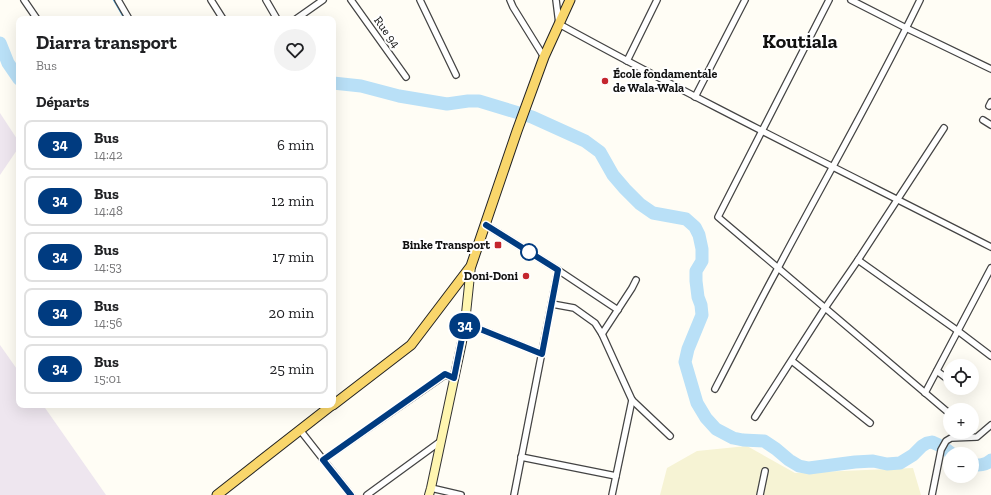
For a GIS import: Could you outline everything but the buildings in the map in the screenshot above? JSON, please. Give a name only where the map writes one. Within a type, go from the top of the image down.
[{"type":"main road","points":[[336,403],[411,345],[472,266],[544,57],[570,0]]},
{"type":"main road","points":[[217,495],[329,408]]},
{"type":"street","points":[[24,0],[35,16]]},
{"type":"street","points":[[118,0],[127,16]]},
{"type":"street","points":[[211,0],[221,16]]},
{"type":"street","points":[[266,0],[275,16]]},
{"type":"street","points":[[300,16],[323,0]]},
{"type":"street","name":"Rue 94","points":[[350,0],[406,77]]},
{"type":"street","points":[[420,0],[456,75]]},
{"type":"street","points":[[510,0],[512,7],[544,57]]},
{"type":"street","points":[[556,0],[558,24],[626,61],[991,247]]},
{"type":"street","points":[[626,61],[657,0]]},
{"type":"street","points":[[696,97],[745,0]]},
{"type":"street","points":[[829,0],[718,217],[943,408]]},
{"type":"street","points":[[851,0],[991,69]]},
{"type":"street","points":[[715,389],[920,0]]},
{"type":"street","points":[[983,120],[991,125]]},
{"type":"street","points":[[755,417],[944,128]]},
{"type":"street","points":[[486,225],[618,310]]},
{"type":"street","points":[[858,260],[991,356]]},
{"type":"street","points":[[461,495],[430,491],[465,323],[472,266]]},
{"type":"street","points":[[926,393],[991,268]]},
{"type":"street","points":[[514,495],[558,270]]},
{"type":"street","points":[[602,334],[636,280]]},
{"type":"street","points":[[552,304],[574,308],[595,323],[602,334],[632,400],[670,436]]},
{"type":"street","points":[[465,323],[542,354]]},
{"type":"street","points":[[792,361],[870,422]]},
{"type":"street","points":[[937,371],[943,376]]},
{"type":"street","points":[[323,460],[445,374],[454,378]]},
{"type":"street","points":[[612,495],[632,400]]},
{"type":"street","points":[[979,435],[991,425]]},
{"type":"street","points":[[300,430],[351,495]]},
{"type":"street","points":[[932,495],[941,450],[946,441],[949,439]]},
{"type":"street","points":[[367,495],[440,441]]},
{"type":"street","points":[[521,457],[616,476]]},
{"type":"street","points":[[760,495],[765,471]]},
{"type":"shaded area","points":[[0,113],[16,137],[16,151],[0,175]]},
{"type":"shaded area","points":[[0,345],[16,368],[16,408],[45,408],[106,495],[0,495]]},
{"type":"shaded area","points":[[747,446],[795,473],[913,468],[921,495],[660,495],[667,468],[697,451]]},
{"type":"waterway","points":[[114,0],[123,16]]},
{"type":"waterway","points":[[0,43],[8,63],[16,75]]},
{"type":"waterway","points":[[336,83],[361,86],[399,96],[447,104],[479,101],[532,117],[585,141],[600,152],[613,175],[625,189],[640,204],[653,213],[686,219],[695,227],[699,235],[702,249],[702,261],[696,271],[698,297],[702,315],[688,349],[685,362],[697,403],[706,418],[716,429],[733,438],[764,441],[789,460],[799,466],[809,468],[873,461],[887,464],[900,463],[913,455],[927,443],[932,442],[943,447]]},
{"type":"waterway","points":[[979,465],[987,463],[991,460]]},
{"type":"bus line","name":"34","points":[[351,495],[323,460],[445,374],[454,378],[465,323],[542,354],[558,270],[486,225]]},
{"type":"place","name":"École fondamentale de Wala-Wala","points":[[605,81]]},
{"type":"place","name":"Binke Transport","points":[[498,245]]},
{"type":"place","name":"Doni-Doni","points":[[526,276]]},
{"type":"district","name":"Koutiala","points":[[800,41]]}]
